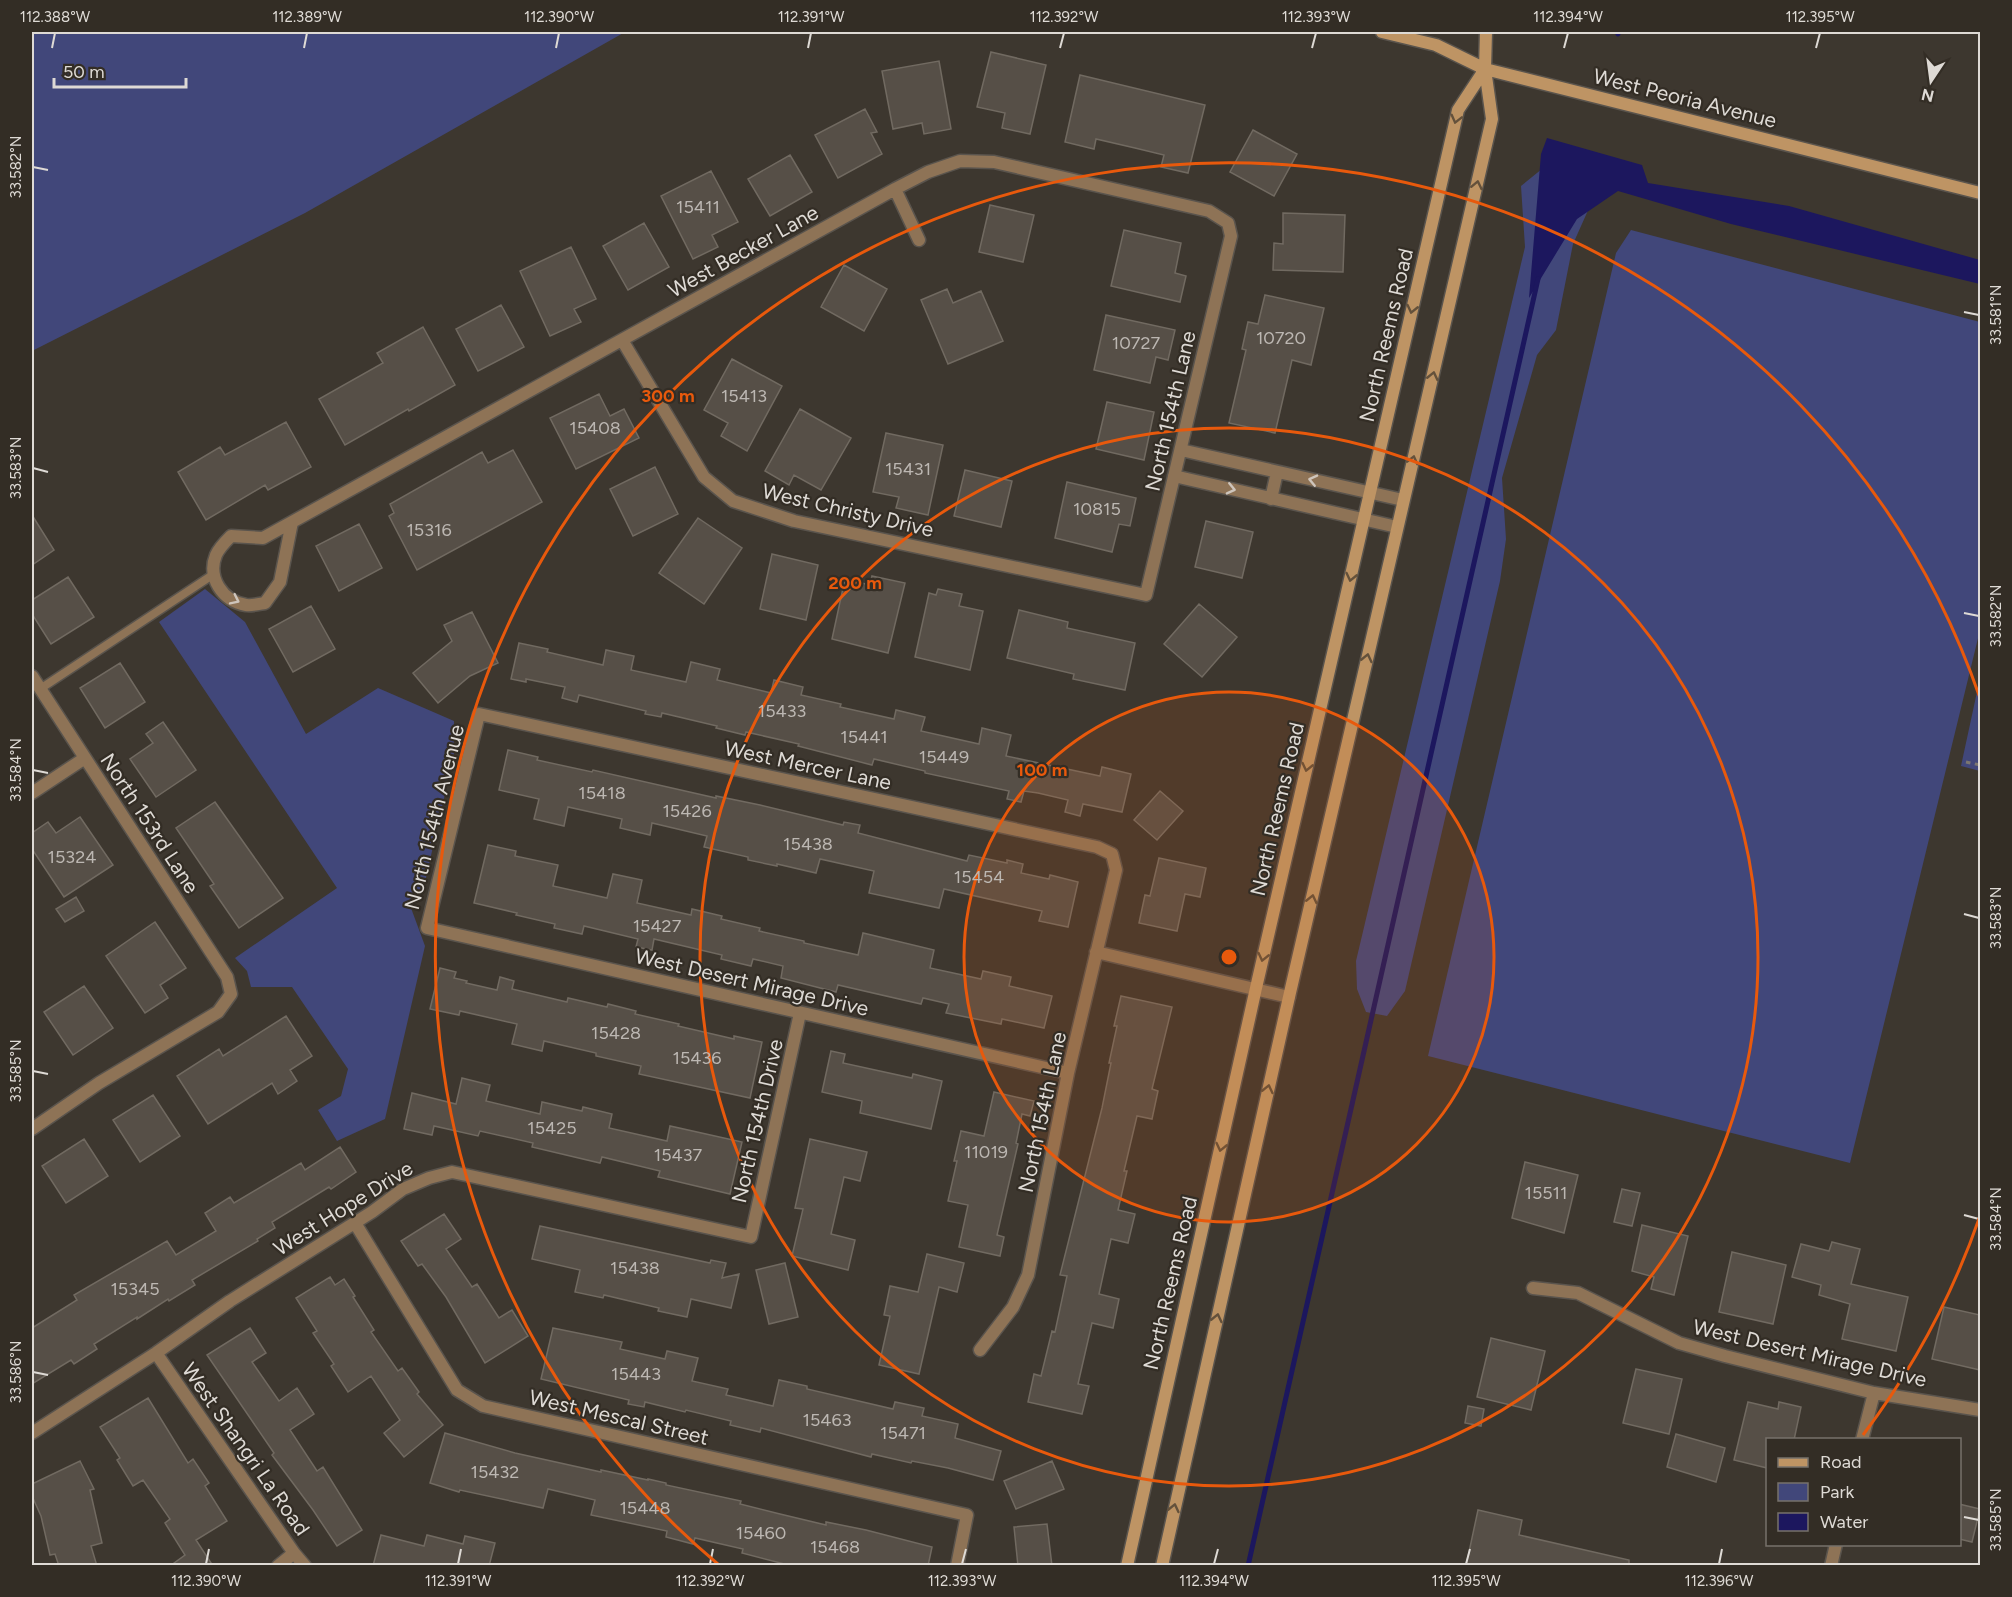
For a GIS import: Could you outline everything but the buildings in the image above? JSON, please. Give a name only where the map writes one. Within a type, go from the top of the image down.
[{"type":"main road","name":"West Peoria Avenue","points":[[1383,32],[1436,45],[1485,69],[1980,193]]},
{"type":"main road","points":[[1162,1566],[1289,996],[1492,119],[1485,69],[1486,32]]},
{"type":"main road","name":"North Reems Road","points":[[1128,1566],[1256,988],[1458,110],[1485,69]]},
{"type":"street","name":"West Becker Lane","points":[[214,574],[216,555],[231,536],[263,538],[895,189],[928,172],[960,161],[994,162],[1209,211],[1228,223],[1232,236]]},
{"type":"street","points":[[895,189],[918,240]]},
{"type":"street","name":"North 154th Lane","points":[[1146,595],[1232,236]]},
{"type":"street","name":"West Christy Drive","points":[[622,340],[704,477],[733,501],[794,521],[1146,595]]},
{"type":"street","points":[[1181,450],[1403,500]]},
{"type":"street","points":[[1271,498],[1277,471]]},
{"type":"street","points":[[1174,476],[1397,527]]},
{"type":"street","points":[[214,574],[219,591],[234,600],[246,605],[265,603],[280,582],[292,522]]},
{"type":"street","name":"North 153rd Lane","points":[[32,676],[226,977],[231,994],[218,1012],[99,1083],[32,1129]]},
{"type":"street","name":"West Mercer Lane","points":[[479,714],[1097,847],[1113,854],[1116,870]]},
{"type":"street","name":"North 154th Avenue","points":[[427,928],[479,714]]},
{"type":"street","points":[[32,793],[85,758]]},
{"type":"street","name":"North 154th Lane","points":[[980,1350],[1013,1307],[1028,1275],[1068,1073],[1116,870]]},
{"type":"street","name":"West Desert Mirage Drive","points":[[427,928],[1068,1073]]},
{"type":"street","points":[[1096,952],[1289,996]]},
{"type":"street","name":"North 154th Drive","points":[[751,1237],[800,1013]]},
{"type":"street","name":"West Hope Drive","points":[[32,1433],[156,1353],[230,1301],[355,1223],[403,1189],[429,1178],[452,1172],[751,1237]]},
{"type":"street","name":"West Mescal Street","points":[[355,1223],[457,1390],[483,1406],[967,1515],[957,1566]]},
{"type":"street","name":"West Desert Mirage Drive","points":[[1533,1288],[1578,1293],[1679,1343],[1725,1356],[1874,1393],[1980,1410]]},
{"type":"street","name":"West Shangri La Road","points":[[156,1353],[305,1566]]},
{"type":"street","points":[[1863,1438],[1874,1393]]},
{"type":"street","points":[[1831,1566],[1836,1546]]},
{"type":"street","points":[[278,1566],[294,1553]]},
{"type":"lane","points":[[40,688],[214,574]]},
{"type":"path","points":[[1966,762],[1980,765]]},
{"type":"green space","points":[[32,32],[625,32],[305,213],[32,351]]},
{"type":"green space","points":[[1553,160],[1598,188],[1573,244],[1556,330],[1537,355],[1502,478],[1506,539],[1500,581],[1405,991],[1387,1016],[1366,1012],[1357,989],[1356,961],[1525,247],[1521,186]]},
{"type":"green space","points":[[1631,230],[1980,322],[1980,630],[1850,1163],[1428,1056],[1616,253]]},
{"type":"green space","points":[[205,589],[245,622],[306,734],[378,688],[454,721],[454,754],[425,882],[411,908],[425,946],[385,1119],[337,1141],[318,1110],[341,1096],[348,1069],[292,987],[251,987],[247,971],[235,958],[337,888],[159,622]]},
{"type":"green space","points":[[1980,678],[1980,771],[1961,766]]},
{"type":"water","points":[[1547,138],[1642,165],[1648,183],[1789,206],[1980,260],[1980,284],[1731,224],[1618,191],[1577,219],[1529,298],[1541,154]]},
{"type":"waterway","points":[[1248,1566],[1538,279]]}]
